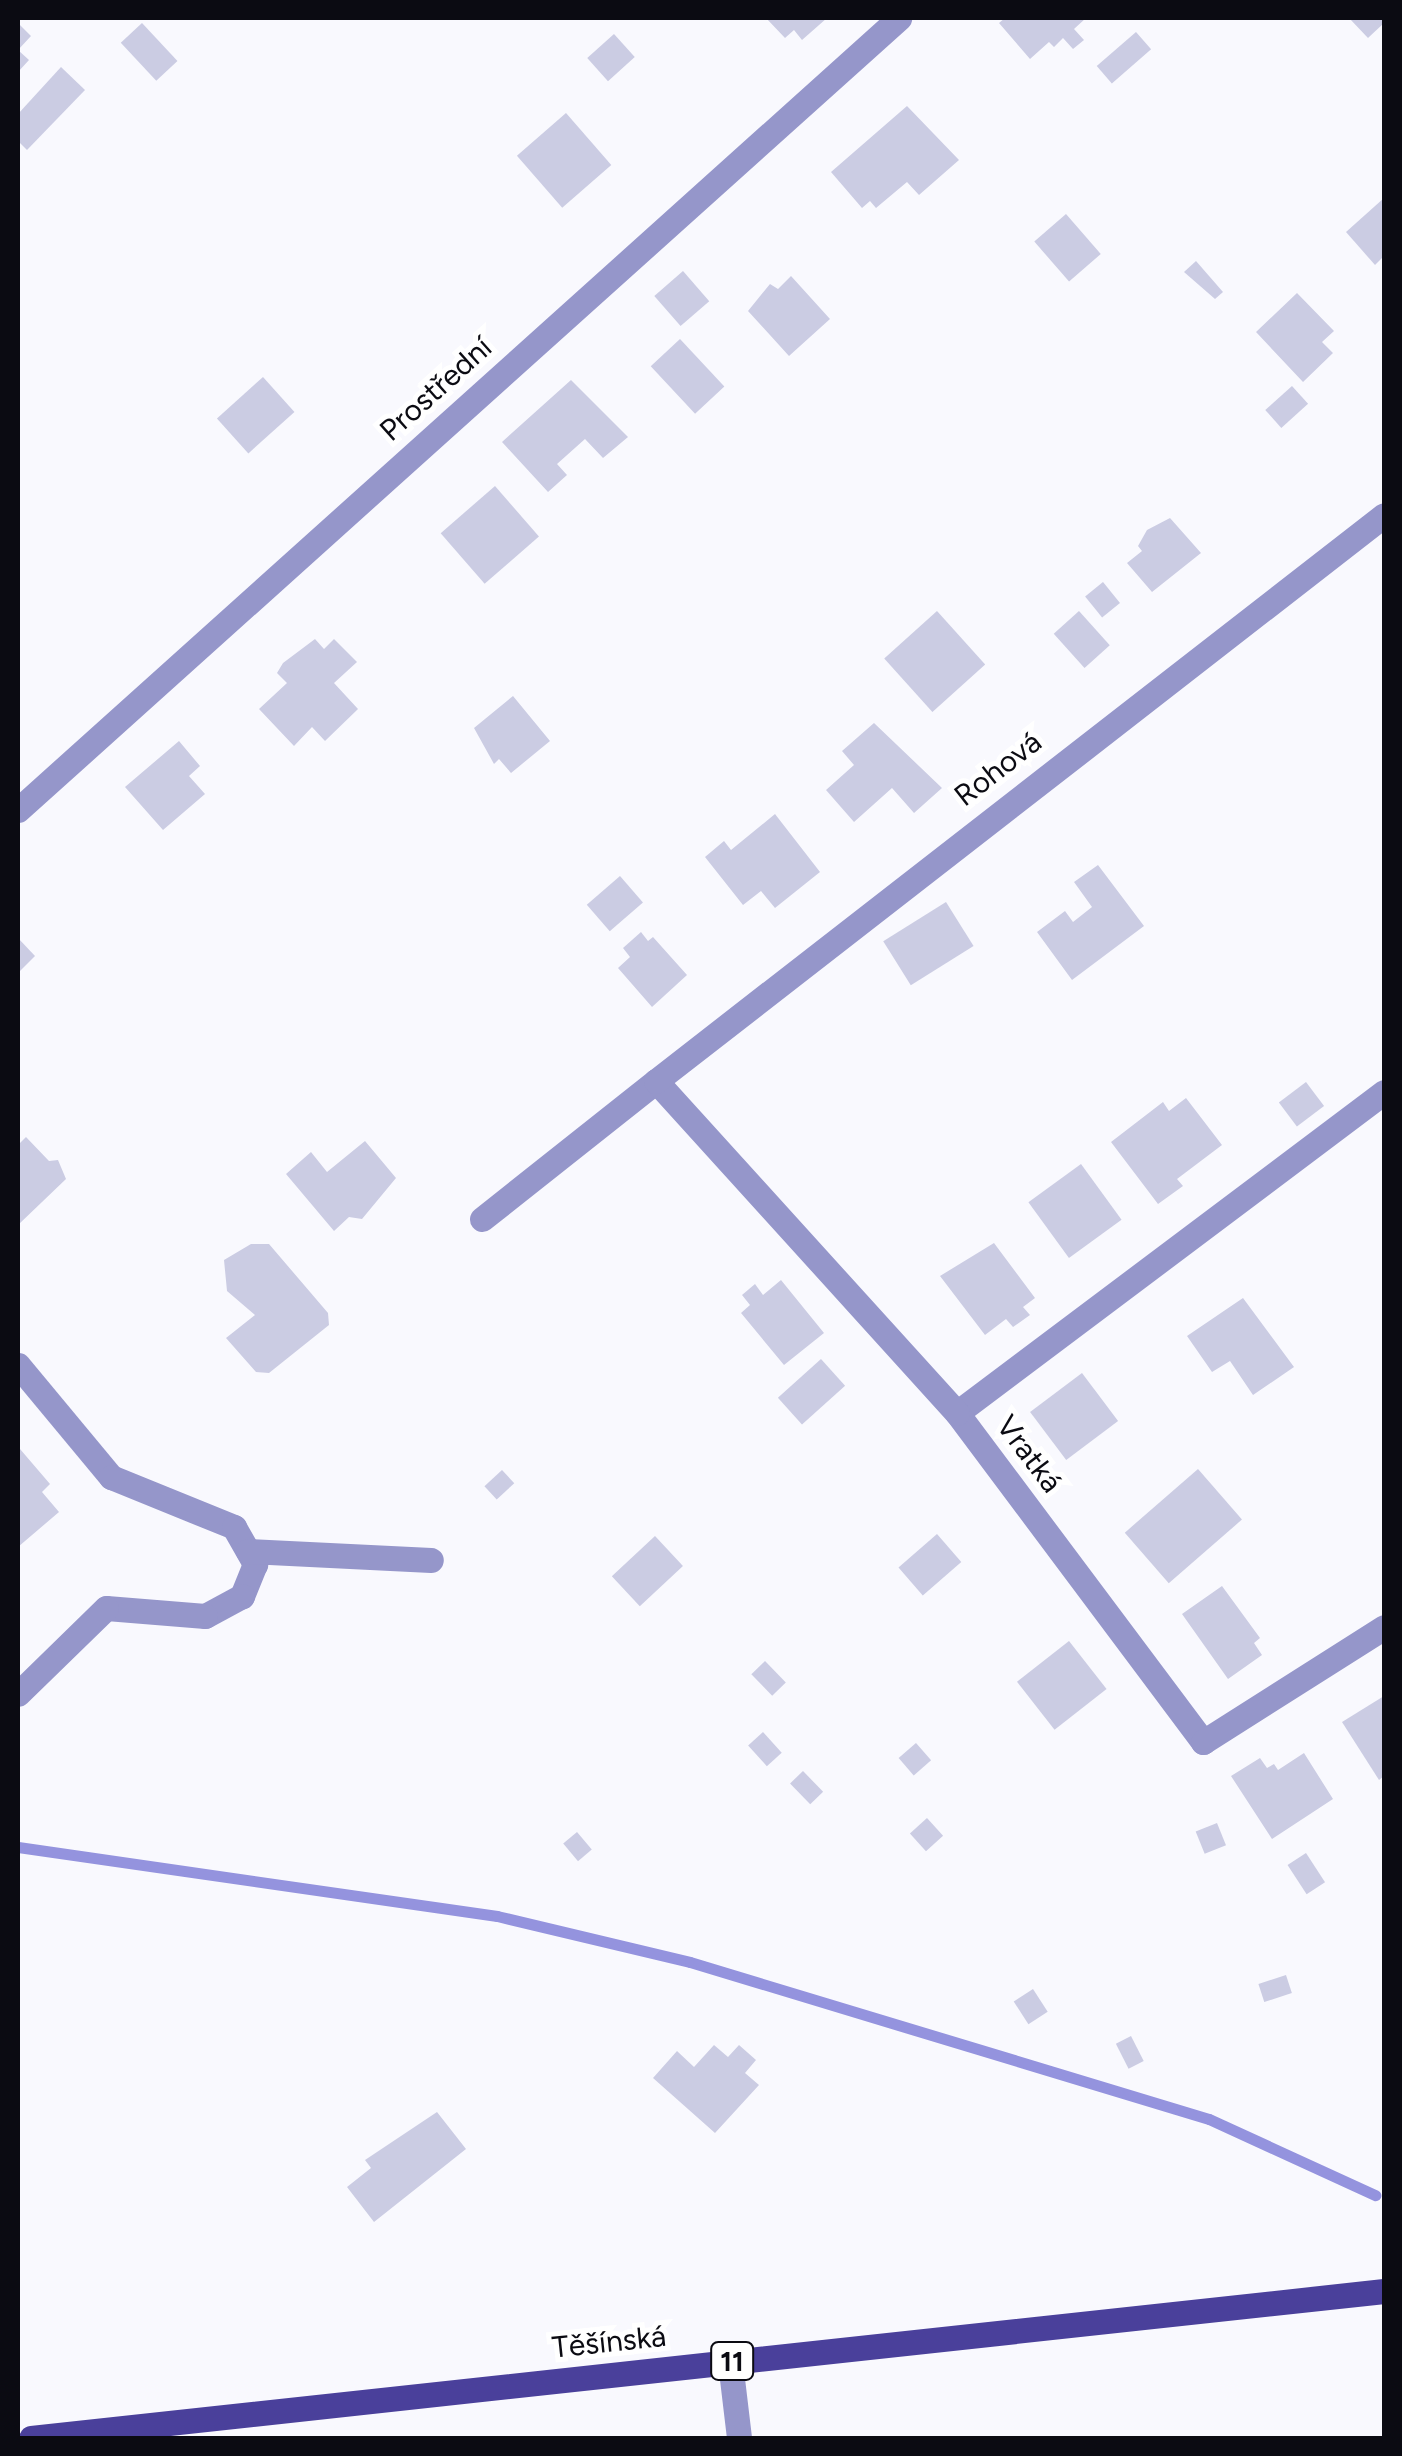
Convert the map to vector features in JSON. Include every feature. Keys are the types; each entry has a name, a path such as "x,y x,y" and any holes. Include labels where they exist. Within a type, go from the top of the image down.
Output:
{"main road":[{"name":"Těšínská","path":"30,2438 1384,2291"}],"street":[{"name":"Prostřední","path":"18,810 899,18"},
{"name":"Rohová","path":"482,1219 1384,515"},
{"path":"656,1080 957,1413"},
{"name":"Vratká","path":"1384,1092 957,1413 1203,1742 1384,1627"},
{"path":"18,1365 112,1478 234,1527 256,1564 242,1596 205,1616 106,1608 18,1694"},
{"path":"248,1552 431,1560"},
{"path":"730,2362 739,2438"}],"building":[{"path":"766,18 827,18 802,40 794,30 785,38"},
{"path":"1005,18 1086,18 1074,29 1084,40 1073,49 1063,38 1054,47 1049,42 1030,59 999,23"},
{"path":"1349,18 1384,18 1384,23 1368,38"},
{"path":"18,23 31,36 18,50"},
{"path":"142,23 177,61 156,81 121,43"},
{"path":"1136,32 1151,49 1112,83 1097,66"},
{"path":"614,34 635,57 608,81 587,58"},
{"path":"18,50 29,60 18,72"},
{"path":"61,67 85,90 27,150 18,141 18,114"},
{"path":"907,106 959,160 919,195 907,182 876,208 870,201 862,208 831,172"},
{"path":"566,113 611,165 562,208 517,156"},
{"path":"1384,198 1384,256 1375,265 1346,232"},
{"path":"1066,214 1101,254 1069,282 1034,242"},
{"path":"1196,261 1223,292 1215,299 1184,272"},
{"path":"683,271 709,301 681,326 654,296"},
{"path":"791,276 830,319 789,356 748,311 770,284 778,289"},
{"path":"1297,293 1334,331 1322,342 1333,353 1303,382 1256,332"},
{"path":"680,339 724,387 695,414 651,366"},
{"path":"263,377 294,412 248,453 217,418"},
{"path":"571,380 628,437 603,458 585,439 557,464 567,475 548,492 502,442"},
{"path":"1292,386 1308,404 1281,428 1265,410"},
{"path":"495,486 539,537 485,584 441,533"},
{"path":"1170,518 1201,553 1152,592 1127,563 1142,551 1138,546 1147,530"},
{"path":"1103,582 1120,603 1102,617 1085,596"},
{"path":"937,611 985,665 932,712 884,659"},
{"path":"1079,611 1110,645 1085,668 1054,634"},
{"path":"315,639 324,649 334,639 357,662 334,683 358,709 325,741 312,727 294,746 259,709 287,683 277,673 283,663"},
{"path":"513,696 550,741 511,773 499,759 494,764 474,728"},
{"path":"874,723 942,788 914,813 892,788 854,822 826,790 854,765 842,751"},
{"path":"179,741 200,766 189,776 205,794 163,830 125,787"},
{"path":"775,814 820,872 775,908 761,891 743,905 705,857 724,841 731,850"},
{"path":"1098,865 1144,926 1072,980 1037,932 1065,911 1073,922 1092,907 1074,882"},
{"path":"620,876 643,902 610,931 587,905"},
{"path":"946,902 974,946 911,985 883,941"},
{"path":"641,932 648,941 653,937 687,975 652,1007 618,968 630,957 623,948"},
{"path":"18,938 35,956 18,973"},
{"path":"1306,1082 1324,1106 1297,1126 1279,1102"},
{"path":"1186,1098 1222,1145 1177,1179 1183,1186 1158,1204 1111,1142 1163,1102 1169,1111"},
{"path":"26,1137 49,1161 58,1160 66,1179 18,1225 18,1145"},
{"path":"365,1141 396,1178 362,1219 349,1217 334,1231 286,1174 311,1152 327,1172"},
{"path":"1081,1164 1122,1220 1069,1258 1028,1202"},
{"path":"994,1243 1035,1298 1023,1307 1030,1315 1013,1327 1006,1319 985,1335 940,1276"},
{"path":"251,1244 269,1244 328,1313 329,1325 269,1373 256,1372 226,1338 255,1315 227,1291 224,1260"},
{"path":"781,1280 824,1333 784,1365 741,1313 750,1305 742,1295 755,1284 763,1295"},
{"path":"1243,1298 1294,1367 1253,1395 1230,1361 1212,1372 1187,1336"},
{"path":"821,1359 845,1386 802,1425 778,1398"},
{"path":"1082,1373 1118,1421 1066,1460 1030,1412"},
{"path":"20,1449 50,1484 42,1492 59,1512 18,1547"},
{"path":"1198,1469 1242,1520 1169,1583 1125,1533"},
{"path":"502,1470 514,1483 497,1500 484,1486"},
{"path":"937,1534 961,1562 923,1595 899,1567"},
{"path":"655,1536 683,1566 640,1606 612,1576"},
{"path":"1222,1586 1260,1638 1254,1643 1262,1655 1228,1679 1182,1614"},
{"path":"1069,1641 1107,1689 1055,1730 1017,1682"},
{"path":"765,1661 786,1683 772,1696 751,1674"},
{"path":"1384,1696 1384,1776 1379,1780 1342,1722"},
{"path":"763,1732 782,1753 767,1766 748,1745"},
{"path":"916,1743 931,1760 914,1775 899,1758"},
{"path":"1304,1753 1333,1799 1272,1839 1231,1776 1260,1758 1267,1768 1274,1764 1278,1770"},
{"path":"803,1771 823,1792 810,1804 790,1784"},
{"path":"927,1818 943,1836 926,1851 910,1833"},
{"path":"1217,1823 1226,1845 1205,1854 1196,1832"},
{"path":"577,1832 592,1850 578,1861 563,1844"},
{"path":"1306,1853 1325,1882 1307,1894 1288,1865"},
{"path":"1286,1975 1292,1993 1264,2002 1258,1984"},
{"path":"1033,1989 1048,2012 1028,2024 1014,2002"},
{"path":"1131,2036 1144,2061 1129,2069 1116,2044"},
{"path":"714,2045 728,2057 739,2045 756,2060 745,2073 759,2085 715,2133 653,2078 677,2051 694,2067"},
{"path":"437,2112 466,2149 374,2222 347,2187 371,2168 365,2160"}],"waterway":[{"path":"18,1847 497,1916 690,1962 1209,2119 1375,2195"}]}
